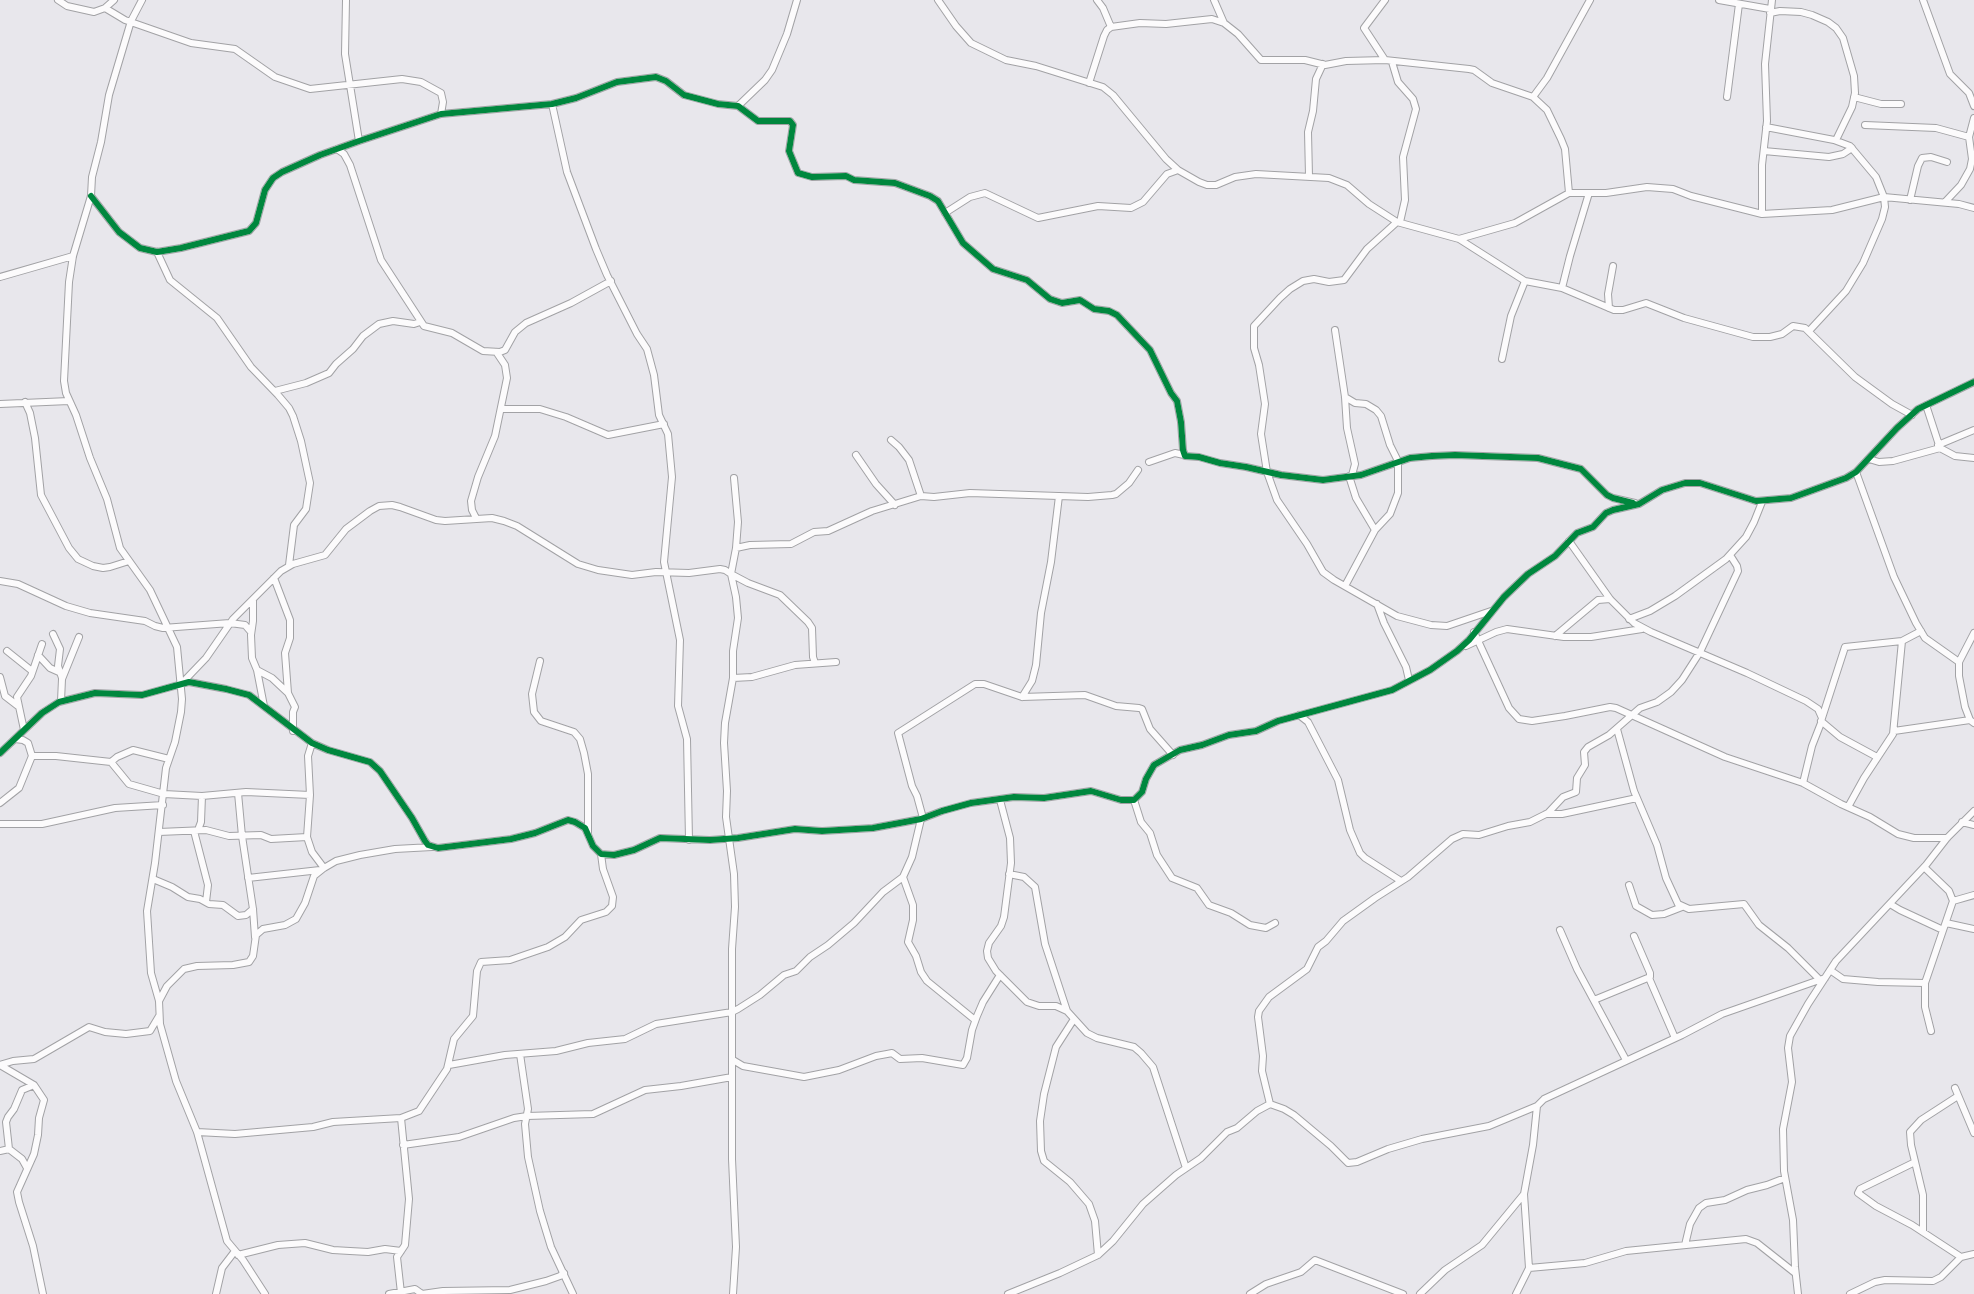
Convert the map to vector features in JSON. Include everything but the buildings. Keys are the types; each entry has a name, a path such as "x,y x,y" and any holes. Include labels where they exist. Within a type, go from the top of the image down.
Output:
{"street":[{"path":"58,0 67,6 94,12 105,8 114,0"},
{"path":"142,0 131,21 109,95 92,177 91,196 73,256 63,369 66,393 104,490 120,548 150,590 177,647 182,683 181,712 175,742 166,768 163,805 147,911 151,973 159,1001 159,1016 176,1081 197,1132 226,1240 265,1294"},
{"path":"346,0 345,54 359,141"},
{"path":"738,106 761,85 772,70 788,34 797,0"},
{"path":"938,0 971,43 1006,60 1098,84 1113,95 1166,159 1178,170 1207,185 1246,174 1329,178 1347,185 1369,204 1399,222 1459,239 1525,281 1562,288 1609,308 1623,310 1646,303 1684,318 1753,337 1776,335 1793,326 1805,328 1855,377 1883,398 1912,415"},
{"path":"1097,0 1111,27"},
{"path":"1214,0 1224,23"},
{"path":"1385,0 1364,28 1385,60"},
{"path":"1533,97 1547,78 1590,0"},
{"path":"1719,0 1770,11 1801,12 1828,22 1836,28 1843,38 1854,76 1852,107 1836,140"},
{"path":"1762,214 1766,127 1765,71 1772,0"},
{"path":"1923,0 1950,74 1969,93 1974,106"},
{"path":"1727,97 1739,4"},
{"path":"105,8 120,18 191,43 235,49 275,77 310,89 402,79 421,82 441,93 443,102 441,114"},
{"path":"1089,82 1104,36 1111,27 1212,19 1224,23 1238,34 1262,60 1305,60 1323,64 1385,60 1469,69 1498,86 1533,97 1547,110 1565,149 1569,193"},
{"path":"1392,62 1398,82 1413,99 1416,109 1403,157 1403,184 1406,200 1399,222 1367,249 1344,280 1303,281 1280,298 1254,326 1254,348 1265,404 1261,434 1267,472 1277,500 1323,572 1334,580 1404,618 1439,626 1447,626 1492,611"},
{"path":"1309,176 1309,128 1316,79 1323,64"},
{"path":"91,196 113,226 140,248 157,252 213,241 249,231 256,223 265,189 273,178 287,169 337,149 441,114 552,104 576,98 617,82 656,76 684,95 718,104 738,106 758,121 790,122 793,125 789,151 798,173 812,177 846,176 854,180 895,183 930,196 938,201 963,243 993,269 1027,280 1050,299 1062,303 1080,300 1090,307 1108,311 1120,318 1150,350 1177,401 1185,456"},
{"path":"1854,97 1881,104 1901,104"},
{"path":"552,104 567,172 610,281 647,349 654,375 658,412 668,434 672,474 664,562 680,631 678,706 687,739 688,840"},
{"path":"1945,202 1961,185 1970,169 1972,159 1970,137 1974,118"},
{"path":"1865,124 1936,128 1970,137"},
{"path":"1766,127 1836,140 1852,148 1876,177 1884,197 1885,207 1882,219 1863,262 1846,291 1809,331"},
{"path":"1764,151 1829,157 1852,148"},
{"path":"337,149 344,154 350,165 381,260 420,322 428,328 452,333 483,351 497,353 505,350 515,332 526,323 571,303 610,281"},
{"path":"1910,200 1922,158 1932,157 1947,162"},
{"path":"945,213 970,196 985,193 1038,218 1098,206 1131,208 1143,202 1167,174 1178,170"},
{"path":"1459,239 1515,223 1569,193 1622,191 1647,187 1664,188 1762,214 1832,210 1884,197 1945,202 1974,208"},
{"path":"1562,288 1589,193"},
{"path":"157,252 171,280 217,318 251,367 275,391 293,416 310,479 308,504 294,525 289,565"},
{"path":"0,277 73,256"},
{"path":"1609,308 1608,294 1613,266"},
{"path":"1502,359 1511,316 1525,281"},
{"path":"275,391 306,383 331,371 363,336 379,324 393,321 414,324 420,322"},
{"path":"1335,330 1347,428 1355,464 1350,475 1358,504 1375,530"},
{"path":"476,518 472,510 472,497 495,436 507,372 504,362 497,353"},
{"path":"1457,651 1527,574 1555,556 1577,533 1593,527 1606,513 1639,504 1662,490 1685,483 1700,483 1762,502 1791,498 1846,478 1856,472 1912,415 1926,405 1974,382"},
{"path":"1345,397 1376,410 1398,461 1396,499 1390,514 1375,530 1345,586"},
{"path":"0,404 69,401"},
{"path":"25,402 35,438 41,495 69,548 78,559 93,566 110,567 129,561"},
{"path":"1926,405 1939,447 1955,456 1974,458"},
{"path":"501,409 540,409 566,417 608,435 664,424"},
{"path":"1869,459 1879,462 1893,461 1939,447 1974,430"},
{"path":"891,440 909,459 921,496"},
{"path":"1149,462 1175,453 1267,472 1323,480 1364,474 1410,458 1455,454 1538,458 1581,469 1607,495 1639,504"},
{"path":"856,455 876,484 895,505"},
{"path":"736,548 750,544 791,544 814,532 826,531 872,511 921,496 970,493 1088,497 1116,494 1134,479 1138,470"},
{"path":"1856,472 1894,578 1921,631 1925,638 1959,662"},
{"path":"733,1294 736,1247 732,1159 732,937 735,907 726,817 724,743 738,618 731,574 738,522 734,478"},
{"path":"1022,697 1032,681 1036,665 1041,614 1051,562 1059,496"},
{"path":"1629,619 1675,596 1726,559 1746,537 1762,502"},
{"path":"182,683 206,658 230,623 289,565 325,555 346,529 369,511 379,506 392,505 445,521 492,518 517,526 586,567 622,574 720,569 727,571 748,583 780,595 808,622 812,628 815,663"},
{"path":"1569,541 1610,599 1629,619 1644,629 1806,701 1818,709 1822,720 1833,733 1877,757"},
{"path":"1270,1104 1262,1071 1263,1056 1258,1017 1261,1008 1270,996 1307,969 1317,948 1343,921 1414,873 1452,839 1463,834 1479,835 1530,822 1545,814 1563,797 1576,792 1577,778 1585,765 1584,752 1588,747 1617,729 1640,708 1657,702 1682,680 1700,652 1738,571 1730,555"},
{"path":"274,578 290,620 290,638 285,653 288,693"},
{"path":"0,581 18,584 66,606 90,613 145,621 155,626 168,628 230,623 245,625 251,632"},
{"path":"1555,636 1598,600 1610,599"},
{"path":"253,601 252,658 257,670 264,707"},
{"path":"1377,604 1406,667 1409,680"},
{"path":"601,854 614,855 628,852 660,838 688,840 729,838 795,829 822,831 873,828 922,818 971,803 1014,797 1044,798 1085,791 1121,800 1134,800 1142,792 1154,765 1180,750 1228,735 1256,731 1278,721 1392,690 1430,670 1457,651 1501,630 1591,637 1644,629"},
{"path":"1803,783 1812,746 1845,647 1902,641 1921,631"},
{"path":"1474,632 1509,708 1519,719 1532,721 1565,717 1610,707 1725,757 1803,783 1898,834 1914,838 1947,838"},
{"path":"1894,731 1972,721 1960,689 1959,662 1974,633"},
{"path":"53,634 60,649 58,658 61,675 61,701"},
{"path":"61,675 79,637"},
{"path":"1848,807 1894,731 1902,641"},
{"path":"24,730 17,694 28,680 42,644"},
{"path":"7,651 32,671"},
{"path":"38,655 50,668 61,675"},
{"path":"197,1132 247,1133 313,1127 342,1121 401,1118 419,1111 449,1065 454,1039 473,1016 477,972 481,962 510,960 548,947 565,937 581,920 606,912 612,906 613,897 603,869 601,854 593,846 588,832 588,774 580,739 574,732 541,721 534,712 532,694 540,661"},
{"path":"733,678 752,677 782,668 836,662"},
{"path":"257,670 272,678 288,693 295,706 293,730"},
{"path":"0,678 5,696 18,706"},
{"path":"0,753 42,712 61,701 95,693 142,695 182,683 244,693 312,743 335,753 368,761 376,767 412,818 424,841 433,847"},
{"path":"449,1065 625,1039 656,1023 732,1012 749,1003 784,975 796,971 810,957 854,923 882,892 903,877 912,857 922,818 898,733 975,684 984,684 1022,697 1085,695 1116,706 1142,709 1150,729 1173,755"},
{"path":"1298,715 1308,722 1338,780 1350,830 1360,853 1401,881"},
{"path":"1617,729 1637,798 1657,846 1666,878 1674,897 1682,907"},
{"path":"0,803 17,791 32,756 31,746 28,743 15,739"},
{"path":"312,743 308,756 310,795 307,837 312,852 322,869"},
{"path":"111,762 133,750 169,759"},
{"path":"32,756 56,756 111,762 129,784 164,794 310,795"},
{"path":"238,793 255,940"},
{"path":"202,796 201,822 196,831 208,885 206,902"},
{"path":"1545,814 1562,814 1637,798"},
{"path":"1000,800 1010,838 1010,874 1004,920 987,948 990,962 1027,1002 1039,1006 1056,1006 1067,1011"},
{"path":"1134,800 1141,822 1150,833 1159,859 1172,878 1197,888 1209,905 1231,913 1250,925 1266,928 1275,923"},
{"path":"0,824 42,824 115,808 163,805"},
{"path":"1798,1294 1793,1220 1785,1178 1783,1129 1792,1082 1788,1048 1790,1036 1822,978 1974,811"},
{"path":"159,1001 162,993 184,969 197,966 238,965 249,962 253,956 256,935 261,931 285,925 296,919 305,903 314,876 336,861 395,849 445,847 511,839 535,833 567,820 581,825 588,832"},
{"path":"1962,822 1974,825"},
{"path":"159,832 211,831 229,836 261,835 271,839 307,837"},
{"path":"1924,867 1949,891 1953,901 1925,983 1925,1007 1931,1031"},
{"path":"248,878 322,869"},
{"path":"1010,874 1024,877 1035,887 1045,944 1067,1011 1092,1036 1134,1047 1148,1060 1158,1080 1186,1168"},
{"path":"903,877 913,905 914,920 908,942 921,972 927,981 975,1020"},
{"path":"153,879 172,886 188,897 222,905 238,916 246,915 253,909"},
{"path":"1629,885 1636,906 1652,915 1664,914 1682,907 1712,908 1744,904 1759,926 1822,978"},
{"path":"1953,901 1974,895"},
{"path":"1890,904 1906,913 1944,926 1974,929"},
{"path":"1560,930 1577,969 1626,1060"},
{"path":"1634,936 1675,1038"},
{"path":"1830,970 1843,979 1925,983"},
{"path":"733,1060 743,1066 804,1077 833,1072 876,1056 892,1053 900,1059 922,1058 952,1062 960,1066 966,1062 975,1020 1000,975"},
{"path":"1594,1000 1649,978"},
{"path":"1008,1294 1098,1255 1113,1241 1143,1204 1201,1158 1227,1132 1237,1128 1257,1111 1270,1104 1294,1115 1350,1164 1422,1139 1489,1126 1538,1106 1544,1099 1722,1014 1822,978"},
{"path":"0,1065 34,1059 88,1028 126,1034 150,1030 159,1016"},
{"path":"1074,1019 1056,1047 1044,1094 1040,1121 1041,1151 1044,1161 1070,1182 1089,1204 1095,1221 1098,1255"},
{"path":"520,1054 527,1102 525,1124 528,1157 539,1207 552,1247 573,1294"},
{"path":"0,1065 34,1084 42,1096 44,1105 39,1118 34,1154 18,1187 18,1197 33,1246 43,1294"},
{"path":"403,1145 459,1137 514,1118 593,1114 645,1090 732,1077"},
{"path":"27,1167 22,1159 9,1149 6,1122 22,1090 34,1084"},
{"path":"1955,1088 1974,1133"},
{"path":"1923,1232 1923,1195 1910,1138 1911,1129 1958,1096"},
{"path":"1516,1294 1529,1268 1524,1194 1538,1106"},
{"path":"401,1118 409,1199 405,1245 397,1257 401,1293"},
{"path":"0,1151 9,1149"},
{"path":"1915,1162 1860,1189 1858,1193 1961,1257"},
{"path":"1684,1245 1695,1215 1706,1203 1725,1200 1747,1190 1785,1178"},
{"path":"1420,1294 1445,1270 1482,1245 1524,1194"},
{"path":"1529,1268 1585,1263 1626,1251 1746,1239 1757,1243 1796,1274"},
{"path":"216,1294 222,1268 236,1253 278,1245 305,1243 333,1250 401,1251"},
{"path":"1850,1294 1875,1282 1885,1280 1933,1281 1941,1277 1961,1257 1974,1254"},
{"path":"1251,1294 1266,1284 1301,1272 1315,1260 1403,1294"},
{"path":"389,1294 416,1290 420,1294 444,1290 510,1290 540,1283 564,1273"}],"cycle path":[{"path":"91,196 119,232 140,248 157,252 181,248 249,231 256,223 265,190 273,178 320,155 441,114 552,104 576,98 617,82 656,77 666,81 684,95 718,104 738,106 758,121 790,121 793,125 789,151 798,173 812,177 846,176 854,180 895,183 930,196 938,201 963,243 993,269 1027,280 1050,299 1062,303 1080,300 1094,309 1109,311 1117,315 1150,350 1177,401 1185,456 1281,475 1323,480 1361,475 1410,458 1455,455 1538,458 1581,469 1607,495 1633,503"},
{"path":"0,753 42,713 59,702 95,693 142,695 189,682 249,695 312,743 370,762 380,771 428,845 438,848 511,839 535,833 568,820 585,828 593,846 601,854 614,855 634,850 660,838 710,840 795,829 822,831 873,828 921,819 971,803 1014,797 1044,798 1091,791 1121,800 1134,800 1142,792 1154,765 1180,750 1229,735 1256,731 1278,721 1392,690 1430,670 1469,640 1504,597 1528,574 1555,556 1577,533 1593,527 1606,513 1639,504 1662,490 1685,483 1700,483 1756,501 1791,498 1846,478 1856,472 1918,409 1974,382"}]}
